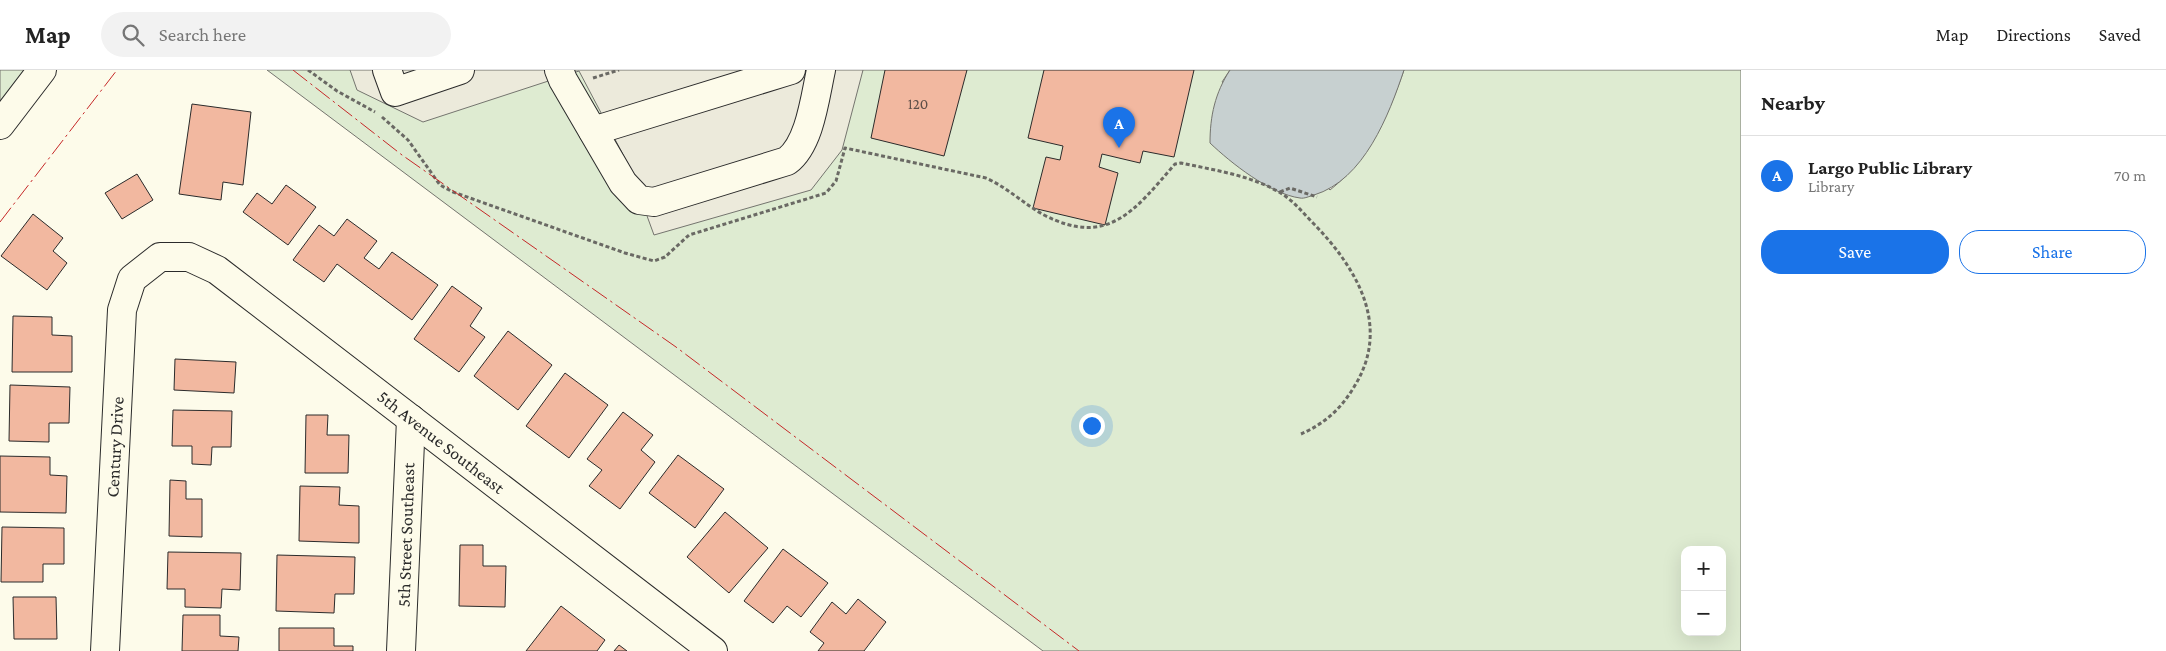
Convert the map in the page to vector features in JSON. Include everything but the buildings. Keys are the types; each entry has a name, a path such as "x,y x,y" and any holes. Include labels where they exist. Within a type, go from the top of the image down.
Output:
{"street":[{"path":"0,124 42,70"},
{"path":"387,70 395,92 460,70"},
{"path":"559,70 592,131 630,194 639,200 654,202 787,161 794,156 804,139 822,70"},
{"path":"592,131 791,70"},
{"name":"5th Avenue Southeast","path":"160,258 189,258 217,270 713,651"},
{"name":"Century Drive","path":"105,651 122,310 132,279 160,258"},
{"name":"5th Street Southeast","path":"401,651 410,419"}],"path":[{"path":"1301,434 1322,424 1342,405 1365,368 1371,342 1365,304 1358,284 1324,236 1294,202 1279,192 1290,188 1318,197"}],"green space":[{"path":"0,70 25,70 0,103"},
{"path":"267,70 1230,70 1222,82 1330,190 1356,165 1376,136 1404,70 1741,70 1741,651 1043,651"}],"shaded area":[{"path":"350,70 863,70 842,150 811,190 654,235 628,164 579,71 423,122 357,90"},
{"path":"1230,70 1404,70 1382,125 1360,161 1332,187 1302,198 1276,191 1264,184 1240,168 1210,143 1214,105"}],"power":[{"path":"0,222 117,70"},
{"path":"293,70 402,155 676,347 1079,651"}],"place":[{"name":"Largo Public Library","path":"1119,148"}]}
